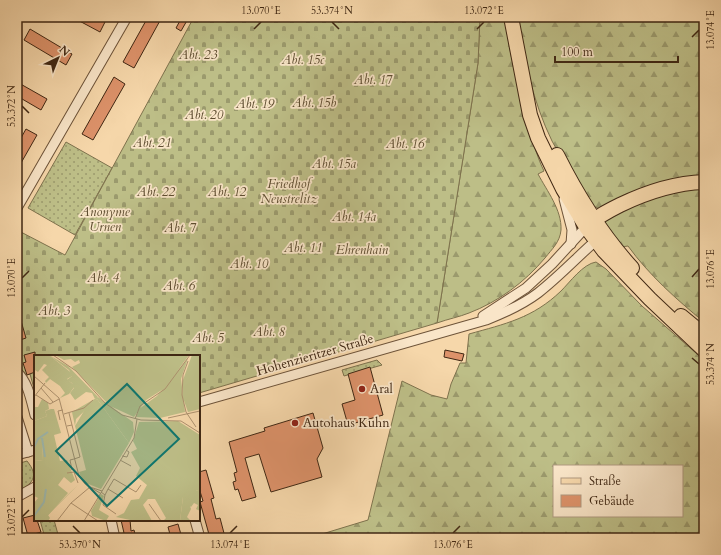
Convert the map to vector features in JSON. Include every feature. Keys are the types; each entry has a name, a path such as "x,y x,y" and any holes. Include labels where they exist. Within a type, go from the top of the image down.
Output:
{"main road":[{"path":"512,17 530,115 538,138 563,189 591,223"},
{"path":"524,82 542,126 611,259 704,350"},
{"path":"591,223 603,213 644,194 682,184 704,182"},
{"path":"600,237 622,256 638,274 684,319 704,335"},
{"path":"671,318 704,341"}],"street":[{"path":"17,208 127,17"},
{"path":"563,189 564,202 569,215 572,230 571,244"},
{"name":"Hohenzieritzer Straße","path":"439,332 480,318 526,288 552,264 591,223"},
{"name":"Hohenzieritzer Straße","path":"200,402 439,332 486,320 516,306 537,293 553,281 600,237"},
{"path":"17,372 25,383 34,411"},
{"path":"17,417 33,450 17,455"},
{"path":"17,497 34,488"},
{"path":"111,521 115,538"},
{"path":"195,521 200,538"}],"green space":[{"name":"Friedhof Neustrelitz","path":"194,17 480,17 478,63 437,323 200,393 200,355 34,355 34,388 30,374 26,375 17,365 17,230 65,255"},
{"path":"480,17 505,17 511,57 517,83 534,146 544,171 538,174 557,208 561,223 561,230 557,242 553,248 537,267 520,283 501,297 480,308 437,323 478,63"},
{"path":"516,17 704,17 704,177 604,208 593,206 561,158 545,126 534,96 522,49"},
{"path":"66,142 112,168 75,235 28,208"},
{"path":"704,186 704,322 663,286 636,257 628,246 621,247 603,222 604,219 661,192"},
{"path":"596,262 606,269 642,306 704,360 704,538 309,538 368,520 402,381 431,395 447,399 451,384 460,363 466,363 469,334 518,319 540,308 561,291 586,266"},
{"path":"377,360 382,365 344,376 342,370"},
{"path":"27,461 33,471 34,476 27,486 17,492 17,464"},
{"path":"40,521 54,521 59,538 45,538"}],"building":[{"path":"72,17 100,17 106,20 100,32"},
{"path":"148,17 162,17 134,68 123,62"},
{"path":"182,17 189,17 181,31 176,28"},
{"path":"30,29 72,54 66,65 24,40"},
{"path":"114,77 125,84 93,140 82,134"},
{"path":"17,82 47,99 41,110 17,96"},
{"path":"26,129 37,135 17,170 17,145"},
{"path":"17,314 19,314 26,338 17,341"},
{"path":"445,350 464,354 462,361 444,357"},
{"path":"35,352 34,372 27,375 23,363 26,362 24,355"},
{"path":"370,367 383,415 348,425 342,404 355,400 348,374"},
{"path":"313,413 323,448 317,459 322,477 271,492 259,454 245,458 256,497 242,501 238,489 235,490 233,482 236,481 234,473 237,472 229,442 265,431 264,428"},
{"path":"206,470 214,498 211,499 216,519 220,518 225,537 210,538 200,502 203,501 200,491 200,472"},
{"path":"34,515 34,521 37,521 41,532 28,536 23,518"},
{"path":"121,521 130,521 131,531 134,530 136,538 121,538 120,534 124,533"},
{"path":"178,524 182,538 171,538 168,527"}],"place":[{"name":"Aral","path":"362,389"},
{"name":"Autohaus Kuhn","path":"295,423"}],"park label":[{"name":"Abt. 23","path":"198,55"},
{"name":"Abt. 15c","path":"303,60"},
{"name":"Abt. 17","path":"373,80"},
{"name":"Abt. 15b","path":"314,103"},
{"name":"Abt. 19","path":"255,104"},
{"name":"Abt. 20","path":"204,115"},
{"name":"Abt. 21","path":"152,143"},
{"name":"Abt. 16","path":"405,144"},
{"name":"Abt. 15a","path":"334,164"},
{"name":"Abt. 22","path":"156,192"},
{"name":"Abt. 12","path":"227,192"},
{"name":"Abt. 14a","path":"354,217"},
{"name":"Anonyme Urnen","path":"105,220"},
{"name":"Abt. 7","path":"180,228"},
{"name":"Abt. 11","path":"303,248"},
{"name":"Ehrenhain","path":"362,250"},
{"name":"Abt. 10","path":"249,264"},
{"name":"Abt. 4","path":"103,278"},
{"name":"Abt. 6","path":"179,286"},
{"name":"Abt. 3","path":"54,311"},
{"name":"Abt. 8","path":"269,332"},
{"name":"Abt. 5","path":"208,338"}]}
